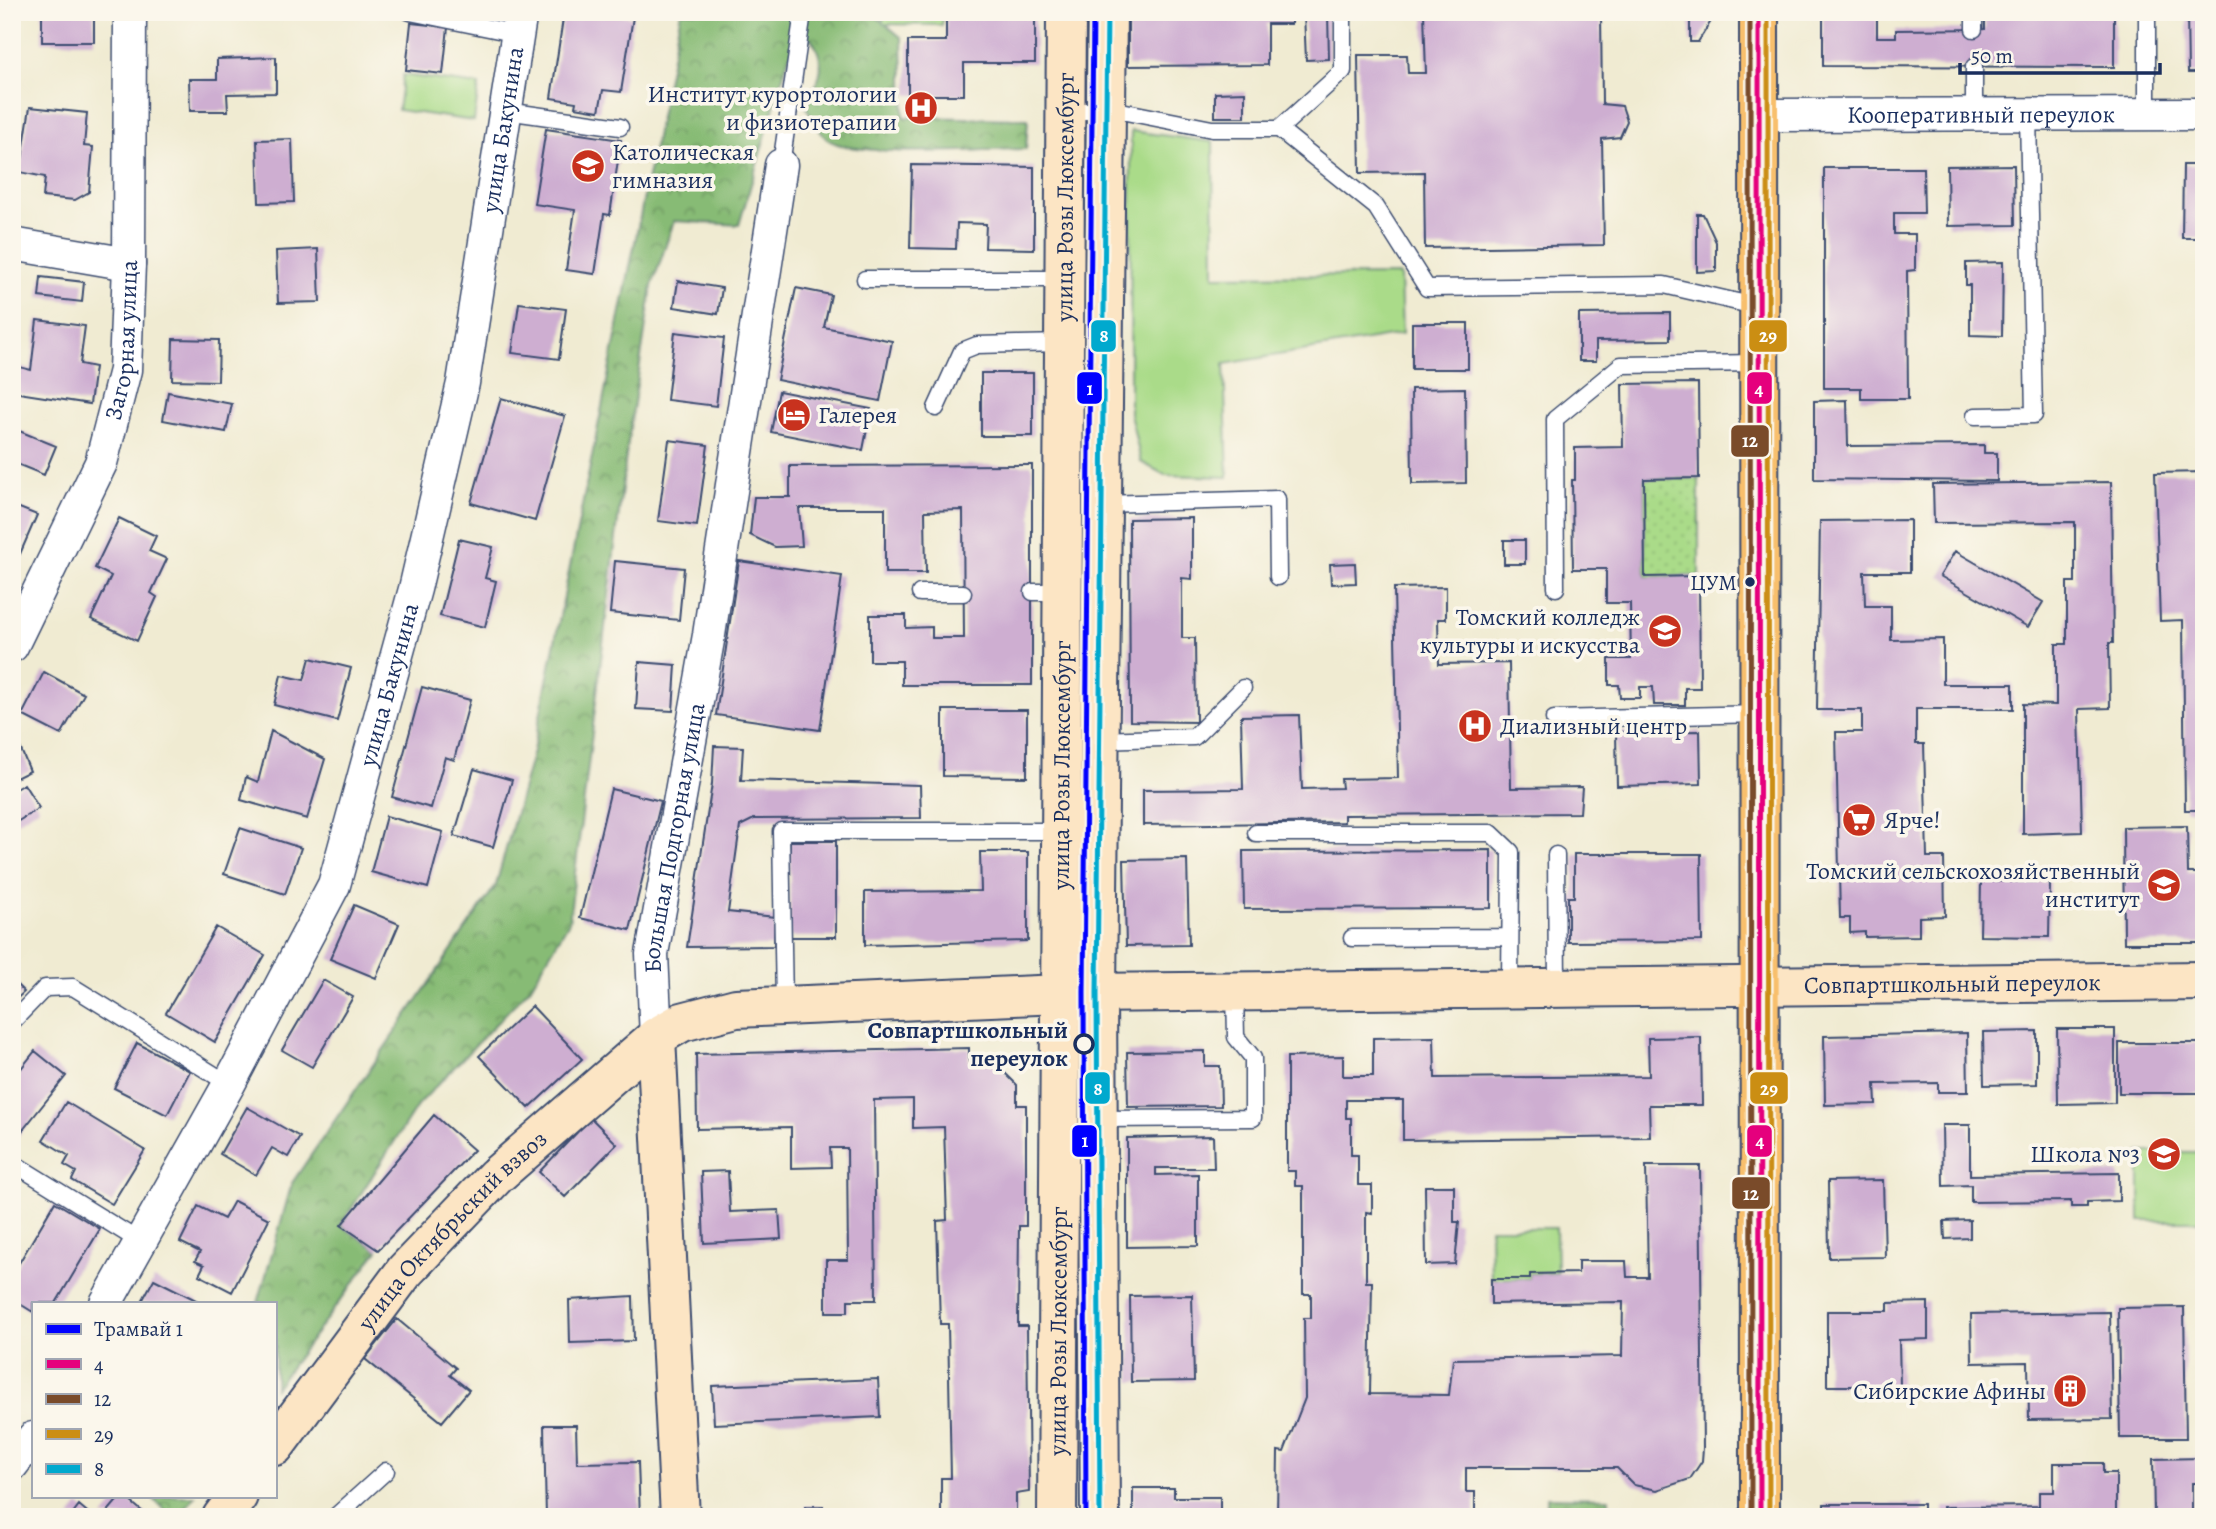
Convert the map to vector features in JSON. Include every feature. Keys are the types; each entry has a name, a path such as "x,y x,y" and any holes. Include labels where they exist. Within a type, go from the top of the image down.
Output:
{"main road":[{"name":"улица Розы Люксембург","path":"1057,1517 1059,831 1071,592 1063,343 1066,12"},
{"name":"улица Розы Люксембург","path":"1100,1517 1097,993 1099,740 1071,592 1102,503 1107,12"},
{"path":"1759,12 1760,1517"},
{"name":"Совпартшкольный переулок","path":"656,1037 703,1015 736,1008 1058,994 1510,986 2204,981"},
{"name":"улица Октябрьский взвоз","path":"276,1445 405,1271 496,1176 656,1037"},
{"name":"Большая Подгорная улица","path":"656,1037 680,1517"},
{"path":"222,1517 236,1498"}],"street":[{"name":"Загорная улица","path":"12,646 101,463 125,370 129,264 130,12"},
{"name":"улица Бакунина","path":"107,1302 229,1084 334,885 415,589 460,396 520,23"},
{"name":"Кооперативный переулок","path":"1759,115 2204,114"},
{"name":"Большая Подгорная улица","path":"656,1037 652,954 709,635 781,166"},
{"path":"12,244 129,264"},
{"path":"12,1465 32,1439"}],"lane":[{"path":"410,12 520,23"},
{"path":"781,166 803,12"},
{"path":"1279,129 1343,71 1343,12"},
{"path":"1974,12 1974,29"},
{"path":"2147,12 2147,114"},
{"path":"1974,67 1974,115"},
{"path":"506,111 620,127"},
{"path":"1065,111 1106,111 1212,129 1279,129 1376,208 1427,288 1664,285 1759,307"},
{"path":"1975,416 2034,415 2028,114"},
{"path":"865,279 1064,279"},
{"path":"936,408 962,351 977,345 1063,343"},
{"path":"1556,588 1555,419 1621,365 1759,363"},
{"path":"1102,503 1277,499 1278,577"},
{"path":"920,593 963,593"},
{"path":"1099,740 1194,737 1243,688"},
{"path":"1554,719 1761,714"},
{"path":"783,1005 781,831 1059,831"},
{"path":"1256,833 1490,833 1511,852 1510,986"},
{"path":"1556,855 1557,986"},
{"path":"1352,938 1510,937"},
{"path":"12,1022 46,988 73,987 229,1084"},
{"path":"1098,1119 1253,1118 1253,1058 1236,1037 1235,991"},
{"path":"13,1163 139,1241"},
{"path":"335,1517 386,1471"}],"green space":[{"path":"681,12 871,12 902,38 904,117 1028,119 1026,149 892,151 841,145 827,139 806,107 818,80 821,65 811,38 789,56 739,225 674,221 652,286 626,455 569,922 530,988 417,1106 341,1225 378,1250 276,1387 276,1302 258,1302 292,1183 496,885 533,751"},
{"path":"883,12 942,12 942,25 883,24"},
{"path":"403,75 479,85 474,121 398,110"},
{"path":"1131,131 1213,142 1214,276 1400,275 1402,334 1224,364 1228,477 1165,475 1141,462 1130,413"},
{"path":"1699,478 1699,576 1645,577 1644,479"},
{"path":"2140,1152 2204,1152 2204,1221 2140,1221"},
{"path":"1490,1228 1556,1228 1557,1273 1530,1274 1530,1279 1491,1279"},
{"path":"1547,1497 1609,1498 1609,1511 1547,1511"},
{"path":"152,1498 193,1498 179,1517 172,1517"}],"building":[{"path":"42,12 94,12 94,42 42,42"},
{"path":"564,12 602,12 633,17 621,92 603,90 599,111 575,107 576,102 551,98"},
{"path":"946,12 1035,12 1035,63 964,63 964,95 908,95 908,41 946,41"},
{"path":"1128,12 1291,12 1291,24 1267,24 1267,65 1128,66"},
{"path":"1424,12 1601,12 1602,104 1622,106 1627,121 1620,137 1602,139 1604,245 1425,248 1424,172 1360,173 1358,55 1407,55 1408,73 1426,73"},
{"path":"1690,12 1713,12 1713,18 1698,42 1690,42"},
{"path":"1823,12 1877,12 1877,37 1896,37 1896,30 1985,29 1985,12 2114,12 2114,67 1823,66"},
{"path":"2187,12 2204,12 2204,73 2188,73"},
{"path":"1304,13 1328,13 1329,59 1306,60"},
{"path":"411,23 448,27 443,74 406,70"},
{"path":"276,57 276,93 227,94 228,111 190,111 189,79 217,79 217,59"},
{"path":"1245,92 1245,117 1215,117 1215,93"},
{"path":"30,107 87,113 84,146 93,147 89,192 75,200 43,197 45,177 20,172"},
{"name":"Католическая гимназия","path":"546,129 621,140 610,215 604,214 595,274 566,270 575,210 534,204"},
{"path":"292,139 294,202 259,203 257,140"},
{"path":"912,165 1034,167 1034,249 985,248 986,224 957,223 956,249 910,248"},
{"path":"2014,165 2015,225 1948,226 1947,166"},
{"path":"2183,165 2204,165 2204,238 2182,238"},
{"path":"1824,168 1923,168 1924,213 1894,213 1894,234 1915,234 1915,270 1907,271 1908,399 1861,399 1861,388 1824,388"},
{"path":"1697,214 1703,214 1716,242 1716,271 1697,272"},
{"path":"318,249 320,302 278,303 276,251"},
{"path":"2003,262 2002,336 1970,335 1970,285 1966,285 1966,263"},
{"path":"41,277 84,282 82,302 39,297"},
{"path":"678,281 722,288 718,314 674,307"},
{"path":"796,288 831,295 824,327 892,341 880,401 777,380"},
{"path":"519,303 566,309 559,359 512,353"},
{"path":"1670,313 1670,340 1596,341 1596,361 1579,361 1579,314"},
{"path":"37,320 85,326 80,364 95,367 90,404 12,392 12,365 31,370"},
{"path":"1412,323 1468,323 1468,369 1412,369"},
{"path":"675,332 724,338 716,406 667,400"},
{"path":"173,339 219,340 218,381 172,380"},
{"path":"981,373 1033,373 1033,436 981,436"},
{"path":"1698,383 1699,478 1644,479 1645,577 1699,576 1700,688 1685,688 1685,705 1654,705 1653,687 1640,687 1640,698 1620,698 1619,685 1609,685 1609,659 1631,659 1630,603 1606,603 1606,569 1573,569 1572,480 1575,480 1575,448 1623,447 1622,384"},
{"path":"1465,388 1466,483 1412,484 1411,389"},
{"path":"779,391 871,409 863,450 771,432"},
{"path":"168,392 232,404 226,432 163,420"},
{"path":"501,398 565,416 535,521 471,503"},
{"path":"1847,400 1848,446 1984,445 1984,453 1997,453 1997,481 1814,479 1814,401"},
{"path":"12,428 56,446 44,475 12,462"},
{"path":"669,440 708,445 697,526 658,521"},
{"path":"1032,465 1032,685 902,685 902,661 870,661 870,615 906,615 906,628 932,627 932,638 964,638 963,510 925,511 926,573 885,573 885,508 799,508 802,546 775,547 750,535 754,497 790,497 790,466"},
{"path":"2204,472 2204,810 2185,810 2183,620 2160,621 2155,473"},
{"path":"2111,482 2113,643 2109,643 2110,708 2079,709 2082,832 2023,834 2023,704 2056,705 2056,644 2067,644 2067,582 2075,582 2075,522 1934,523 1933,484"},
{"path":"12,505 37,515 20,554 12,551"},
{"path":"119,518 156,536 149,551 167,559 151,593 157,597 137,641 91,619 111,576 95,568"},
{"path":"1192,518 1192,579 1182,578 1182,638 1195,638 1196,722 1130,721 1129,519"},
{"path":"1910,520 1910,572 1864,572 1865,606 1891,606 1891,640 1943,639 1943,684 2013,684 2013,709 1916,709 1916,744 1924,744 1927,857 1944,857 1945,916 1919,917 1919,936 1865,937 1865,932 1850,933 1850,918 1840,918 1836,732 1862,732 1862,710 1817,710 1820,521"},
{"path":"459,539 493,547 485,578 496,581 485,627 440,616"},
{"path":"1504,540 1525,540 1525,564 1504,564"},
{"path":"1955,551 2043,602 2028,627 1940,576"},
{"path":"615,561 684,568 679,620 610,613"},
{"path":"739,561 842,576 820,730 716,715"},
{"path":"1355,563 1356,583 1331,584 1330,564"},
{"path":"1446,587 1446,619 1438,619 1439,664 1509,663 1511,788 1582,787 1580,813 1344,815 1344,822 1143,825 1143,790 1243,789 1241,716 1299,715 1302,789 1342,788 1341,779 1398,778 1394,588"},
{"path":"310,658 351,668 337,721 274,705 281,675 304,680"},
{"path":"639,662 676,665 673,711 636,709"},
{"path":"44,672 84,694 61,735 22,715"},
{"path":"422,687 470,700 454,760 445,757 431,808 392,797"},
{"path":"943,710 1027,710 1027,777 943,776"},
{"path":"271,731 325,759 307,819 241,800 246,777 258,782"},
{"path":"1700,731 1701,784 1617,786 1616,732"},
{"path":"16,738 30,771 12,780 12,740"},
{"path":"714,746 743,747 741,780 920,785 921,818 754,819 740,826 728,912 775,917 774,946 687,947 712,784"},
{"path":"474,769 512,780 493,847 454,836"},
{"path":"24,784 39,808 12,825 12,791"},
{"path":"611,789 661,801 630,930 580,918"},
{"path":"386,816 443,832 428,888 371,872"},
{"name":"Томский сельскохозяйственный институт","path":"2187,826 2188,873 2204,873 2204,943 2124,943 2123,827"},
{"path":"240,828 301,848 285,894 224,874"},
{"path":"790,841 836,841 836,937 790,937"},
{"path":"1491,850 1491,908 1244,909 1243,851"},
{"path":"980,852 1028,852 1028,941 865,945 865,892 981,891"},
{"path":"1574,854 1701,854 1702,941 1568,942 1568,897 1574,897"},
{"path":"1187,859 1189,945 1126,946 1124,860"},
{"path":"1981,881 2050,882 2049,937 1980,936"},
{"path":"354,905 399,924 376,978 330,959"},
{"path":"216,927 265,955 215,1042 166,1013"},
{"path":"12,980 24,992 12,1003"},
{"path":"323,980 353,997 312,1067 282,1050"},
{"path":"532,1006 582,1059 529,1108 479,1056"},
{"path":"2057,1029 2115,1029 2115,1103 2058,1104"},
{"path":"2037,1031 2037,1084 1984,1085 1983,1032"},
{"path":"1967,1033 1968,1092 1938,1092 1938,1083 1875,1084 1876,1104 1825,1105 1824,1036"},
{"path":"1434,1037 1435,1078 1649,1076 1648,1038 1701,1037 1702,1105 1649,1105 1650,1137 1403,1140 1403,1100 1346,1100 1346,1118 1351,1118 1351,1155 1358,1155 1358,1185 1372,1185 1372,1213 1366,1212 1366,1282 1372,1282 1370,1394 1449,1395 1453,1359 1622,1356 1623,1302 1491,1304 1491,1279 1530,1279 1530,1274 1578,1273 1578,1261 1626,1261 1627,1277 1648,1277 1646,1166 1700,1166 1703,1448 1702,1461 1690,1479 1657,1490 1634,1485 1617,1468 1466,1468 1466,1492 1475,1492 1475,1517 1277,1517 1278,1451 1284,1452 1305,1398 1304,1318 1311,1318 1311,1294 1303,1294 1303,1186 1295,1186 1295,1171 1287,1171 1287,1057 1343,1056 1343,1076 1373,1076 1373,1038"},
{"path":"137,1043 190,1071 167,1115 114,1088"},
{"path":"2119,1043 2204,1043 2204,1093 2119,1093"},
{"path":"969,1048 969,1061 993,1061 1017,1085 1017,1105 1026,1105 1026,1226 1019,1226 1018,1326 1027,1326 1029,1492 1016,1494 1016,1513 1012,1517 941,1517 941,1478 951,1478 948,1324 940,1324 937,1221 947,1220 944,1127 913,1128 913,1099 874,1100 876,1300 848,1300 848,1312 826,1312 826,1260 848,1260 847,1148 830,1148 831,1167 791,1168 791,1127 697,1129 696,1054"},
{"path":"35,1051 66,1076 14,1141 12,1080"},
{"path":"1205,1051 1205,1066 1220,1066 1221,1106 1128,1107 1127,1052"},
{"path":"66,1102 145,1150 112,1204 72,1180 76,1172 64,1165 69,1156 43,1140"},
{"path":"247,1107 300,1137 288,1157 272,1148 256,1175 220,1154"},
{"path":"434,1115 474,1150 378,1250 341,1225"},
{"path":"591,1118 617,1144 565,1197 539,1172"},
{"path":"1942,1125 1970,1125 1970,1175 2119,1173 2119,1201 2087,1202 2087,1207 2071,1207 2071,1201 1971,1202 1971,1185 1943,1186"},
{"path":"1213,1136 1214,1168 1156,1168 1156,1175 1198,1174 1198,1246 1127,1247 1127,1138"},
{"path":"728,1171 730,1212 779,1210 781,1239 704,1243 701,1172"},
{"path":"1883,1180 1885,1257 1829,1258 1828,1181"},
{"path":"1425,1186 1454,1186 1454,1222 1459,1222 1455,1264 1426,1265"},
{"path":"234,1201 269,1219 232,1292 199,1275 204,1265 195,1261 200,1252 180,1242 198,1206 224,1219"},
{"path":"55,1202 100,1229 57,1302 32,1302 32,1311 12,1299 12,1275"},
{"path":"1970,1220 1970,1238 1945,1239 1944,1221"},
{"path":"154,1279 198,1301 198,1302 142,1302"},
{"path":"1192,1295 1194,1381 1131,1382 1130,1296"},
{"path":"633,1296 634,1341 570,1343 569,1300"},
{"path":"1928,1302 1928,1339 1899,1340 1900,1386 1827,1386 1827,1311 1888,1311 1888,1303"},
{"path":"2184,1307 2186,1438 2120,1438 2118,1308"},
{"name":"Сибирские Афины","path":"2110,1312 2112,1419 2029,1420 2028,1362 1972,1363 1971,1314"},
{"path":"397,1319 456,1368 450,1375 469,1390 442,1422 365,1359"},
{"path":"878,1379 880,1417 714,1424 712,1386"},
{"path":"544,1425 576,1425 577,1463 638,1462 640,1517 546,1517"},
{"path":"2204,1458 2204,1483 2192,1483 2192,1517 2154,1517 2153,1459"},
{"path":"2054,1463 2103,1463 2103,1473 2116,1473 2116,1517 1943,1517 1943,1507 2039,1506 2039,1492 2054,1492"},
{"path":"1133,1488 1174,1488 1174,1497 1220,1497 1220,1517 1133,1517"},
{"path":"119,1498 126,1498 149,1517 103,1517"},
{"path":"1824,1504 1923,1504 1923,1517 1824,1517"},
{"path":"79,1505 93,1517 70,1517"},
{"path":"805,1506 823,1506 823,1517 719,1517 719,1514 805,1513"}],"tram line":[{"name":"1","path":"1086,1517 1084,993 1093,12"}],"transit line":[{"name":"8","path":"1100,1517 1097,993 1107,12"},
{"name":"12","path":"1750,12 1751,1517"},
{"name":"4","path":"1759,12 1760,1517"},
{"name":"29","path":"1768,12 1769,1517"}],"place":[{"name":"Институт курортологии и физиотерапии","path":"921,108"},
{"name":"Католическая гимназия","path":"588,166"},
{"name":"Галерея","path":"794,415"},
{"name":"ЦУМ","path":"1750,582"},
{"name":"Томский колледж культуры и искусства","path":"1665,631"},
{"name":"Диализный центр","path":"1475,726"},
{"name":"Ярче!","path":"1859,820"},
{"name":"Томский сельскохозяйственный институт","path":"2164,885"},
{"name":"Совпартшкольный переулок","path":"1084,1044"},
{"name":"Школа №3","path":"2164,1154"},
{"name":"Сибирские Афины","path":"2070,1391"}]}
